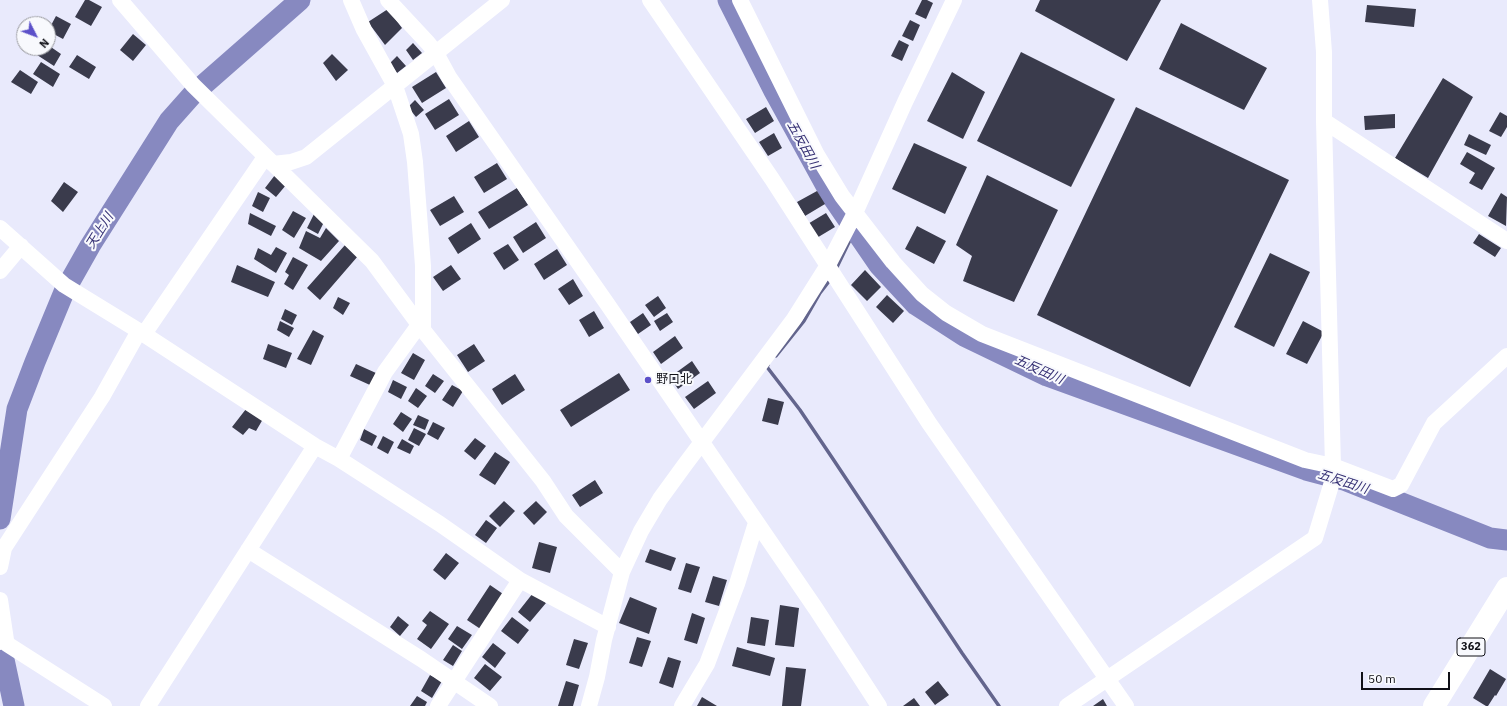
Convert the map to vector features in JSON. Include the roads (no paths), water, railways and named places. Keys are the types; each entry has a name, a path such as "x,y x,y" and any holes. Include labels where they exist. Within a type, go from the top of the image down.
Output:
{"highway":[{"name":"362","path":"1434,706 1507,588"}],"street":[{"path":"120,0 200,92 372,261 421,328 543,481 566,516 622,572"},
{"path":"339,459 385,372 421,328 423,266 415,162 411,134 395,86 364,30 351,0"},
{"path":"388,0 436,53 449,77 583,267 816,609 879,706"},
{"path":"269,160 291,162 306,157 502,0"},
{"path":"650,0 832,270 929,423 1108,678 1126,706"},
{"path":"740,0 817,155 842,196 851,220 893,262 922,294 946,313 982,334 1333,472 1393,489 1401,485 1434,423 1507,356"},
{"path":"589,706 604,640 622,572 641,531 660,499 832,270 851,220 954,0"},
{"path":"1067,706 1314,538 1333,472 1324,121 1324,52 1320,0"},
{"path":"1324,121 1507,241"},
{"path":"0,567 4,548 142,333 269,160"},
{"path":"0,228 68,287 142,333 315,446 339,459 440,524 520,580 608,627"},
{"path":"0,271 21,246"},
{"path":"148,706 315,446"},
{"path":"682,706 710,658 737,584 756,523"},
{"path":"248,550 397,644 490,706"},
{"path":"438,706 520,580"},
{"path":"0,600 4,641 104,706"}],"waterway":[{"name":"天上川","path":"0,519 17,409 64,292 90,246 169,121 193,94 300,0"},
{"name":"五反田川","path":"728,0 774,91 831,195 879,265 916,305 964,336 1047,376 1306,470 1344,480 1490,538 1507,540"},
{"path":"836,269 851,238"},
{"path":"776,356 804,321 820,293 830,280"},
{"path":"768,365 767,367 800,410 999,706"},
{"name":"天上川","path":"0,641 14,706"}],"place":[{"name":"野口北","path":"648,380"}]}
